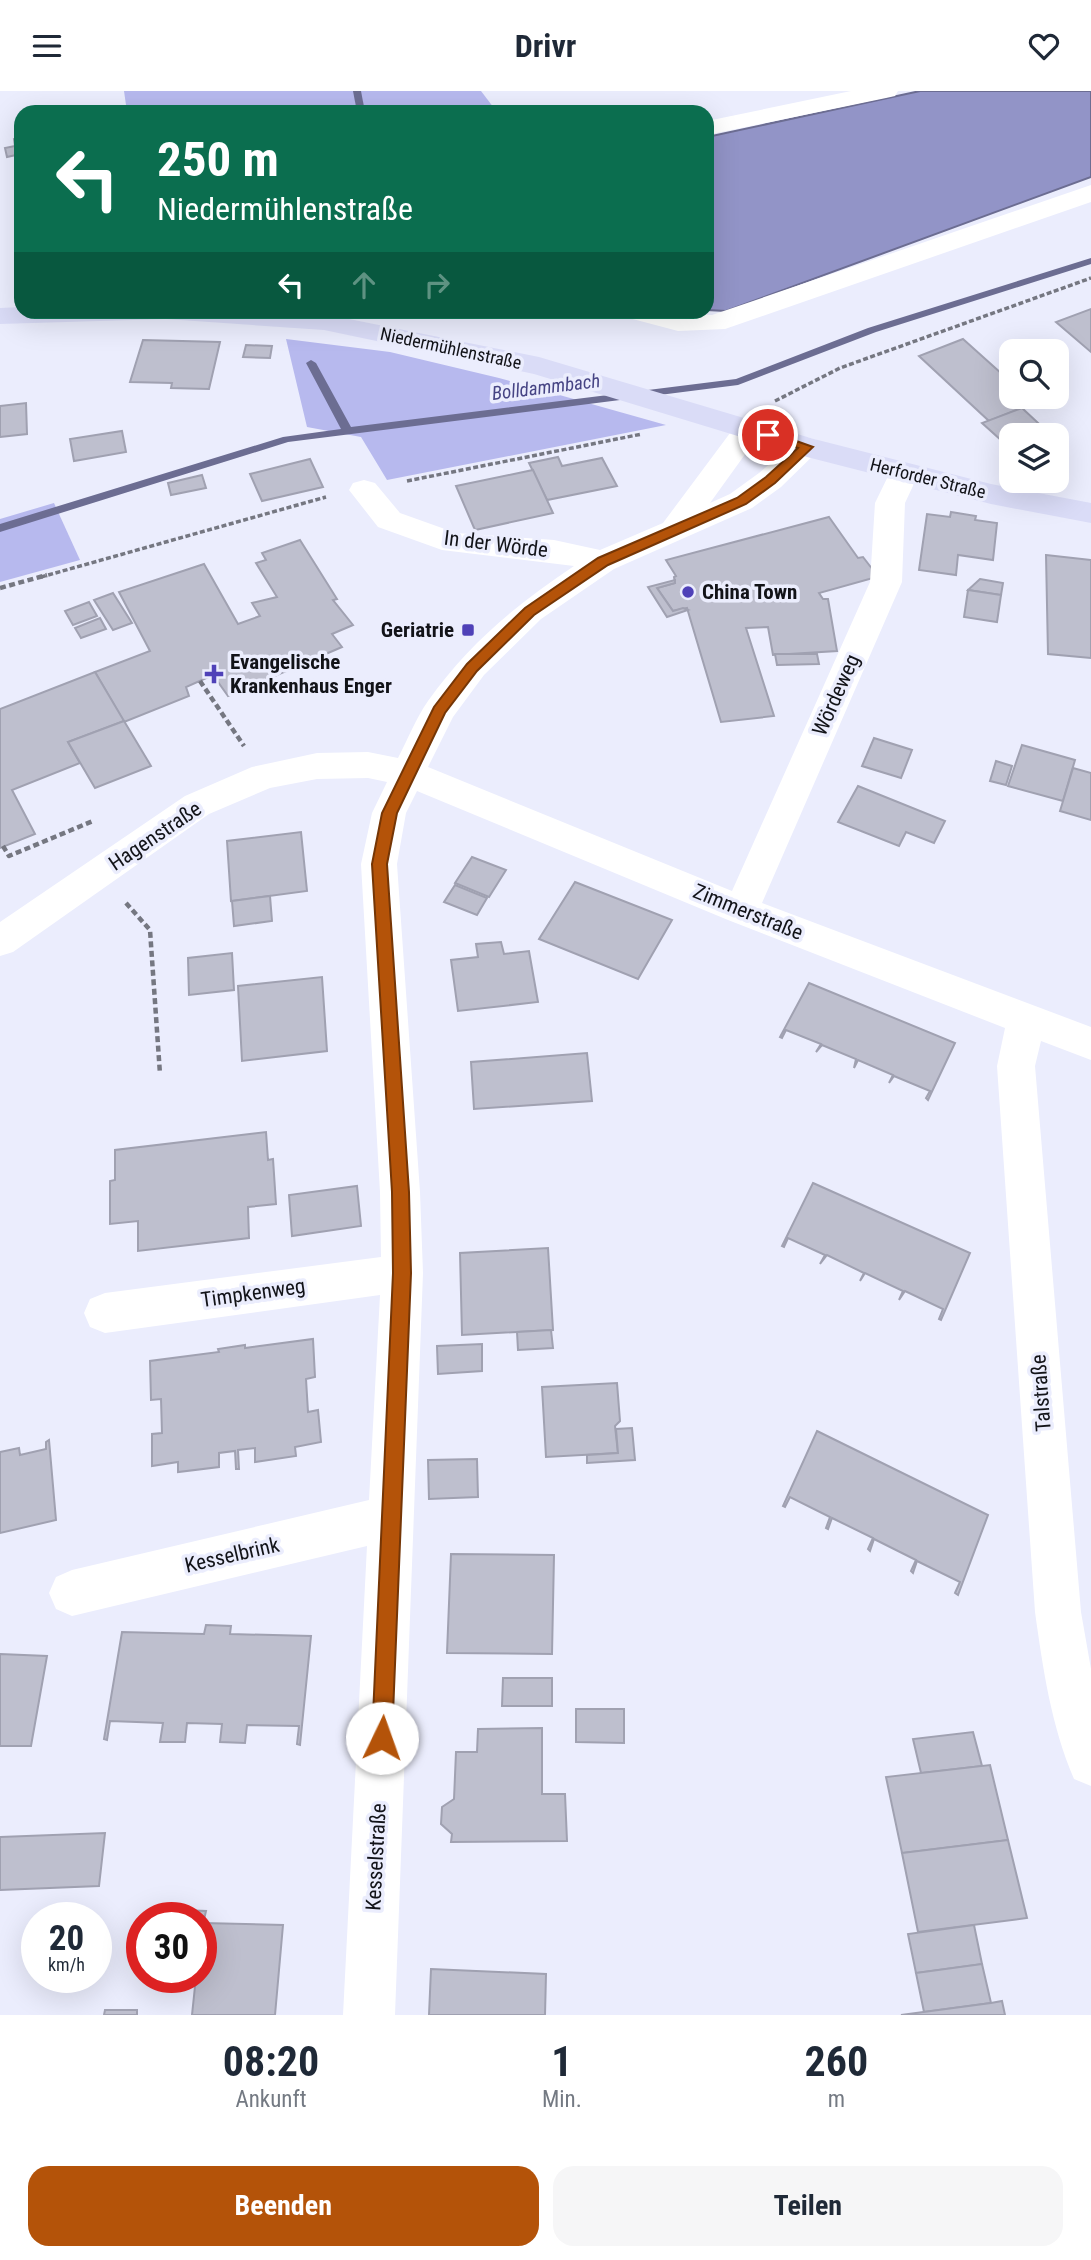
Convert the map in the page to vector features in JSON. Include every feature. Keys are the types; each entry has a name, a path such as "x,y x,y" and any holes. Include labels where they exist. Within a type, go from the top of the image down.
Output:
{"main road":[{"name":"Niedermühlenstraße","path":"290,319 434,343 539,366 807,447"},
{"name":"Herforder Straße","path":"807,447 991,494 1091,513"}],"street":[{"path":"714,127 886,91"},
{"path":"664,319 678,323 715,323 1091,193"},
{"name":"Kesselstraße","path":"674,530 749,429"},
{"name":"Kesselstraße","path":"369,2015 402,1273 400,1192 379,864 389,813 439,711 472,667 530,611 603,561 741,501 771,480 807,447"},
{"name":"Wördeweg","path":"741,910 886,582 890,503 904,473"},
{"name":"In der Wörde","path":"364,490 389,520 453,543 554,551 603,561"},
{"name":"Hagenstraße","path":"0,941 197,805 264,776 330,765 368,765 408,773"},
{"name":"Zimmerstraße","path":"408,773 741,910 1091,1044"},
{"name":"Talstraße","path":"1026,1021 1016,1066 1058,1612 1072,1699 1091,1762"},
{"name":"Timpkenweg","path":"105,1313 402,1273"},
{"name":"Kesselbrink","path":"72,1593 392,1517"}],"path":[{"path":"718,418 754,412 840,368 1091,278"},
{"path":"200,681 264,776"},
{"path":"3,846 9,856 93,821"},
{"path":"146,922 150,930 160,1074"}],"shaded area":[{"path":"124,91 481,91 492,105 126,105"},
{"path":"920,91 1091,91 1091,177 726,311 714,310 714,135"},
{"path":"286,339 390,352 499,378 666,425 387,480 361,437 307,427"},
{"path":"54,503 80,560 0,582 0,519"}],"building":[{"path":"14,146 14,155 7,157 5,148"},
{"path":"1091,309 1091,352 1056,322"},
{"path":"963,339 999,371 999,409 1019,409 989,421 919,356"},
{"path":"143,340 220,342 209,389 171,388 172,383 130,382"},
{"path":"246,345 272,346 270,358 243,357"},
{"path":"26,403 27,434 0,437 0,406"},
{"path":"1023,409 1038,423 999,423 999,438 982,423"},
{"path":"122,431 126,452 74,461 70,439"},
{"path":"558,457 562,466 602,458 617,486 547,500 529,463"},
{"path":"310,459 323,487 262,501 250,474"},
{"path":"533,470 553,513 475,530 456,486"},
{"path":"202,475 206,488 171,495 168,483"},
{"path":"951,512 976,516 975,520 997,523 993,560 958,555 956,575 919,570 927,514 950,517"},
{"path":"829,517 858,558 863,557 873,570 873,578 819,593 823,599 828,599 837,651 773,655 768,627 746,628 774,716 721,722 687,608 673,611 657,588 675,583 676,576 666,560"},
{"path":"300,540 337,599 333,600 353,625 332,634 342,647 228,696 213,675 186,687 189,696 124,722 95,672 150,651 119,592 204,564 238,624 260,616 252,603 277,597 256,563 266,560 262,553"},
{"path":"1046,555 1091,560 1091,658 1048,654"},
{"path":"980,579 1003,583 1001,595 968,590"},
{"path":"675,580 675,583 657,588 673,611 683,608 688,610 667,617 648,587"},
{"path":"968,590 1001,595 997,622 964,617"},
{"path":"113,593 132,623 113,630 94,600"},
{"path":"89,602 97,616 73,625 65,611"},
{"path":"100,618 106,629 81,638 75,628"},
{"path":"775,654 817,654 819,664 777,665"},
{"path":"95,672 124,721 68,742 80,763 12,790 35,834 0,848 0,709"},
{"path":"124,721 151,766 95,788 68,742"},
{"path":"874,738 912,750 901,778 862,766"},
{"path":"1022,745 1075,760 1063,801 1008,786"},
{"path":"996,761 1012,766 1006,785 990,781"},
{"path":"1073,768 1091,773 1091,820 1060,811"},
{"path":"858,786 945,821 934,843 906,832 899,846 838,822"},
{"path":"301,832 307,891 231,901 227,841"},
{"path":"472,857 506,870 489,897 455,883"},
{"path":"575,882 672,920 638,979 539,939"},
{"path":"455,885 487,898 477,915 444,902"},
{"path":"270,896 272,921 234,926 232,901"},
{"path":"501,942 504,954 529,951 538,1002 458,1011 451,960 478,957 476,944"},
{"path":"232,953 234,990 189,995 188,958"},
{"path":"322,977 327,1051 242,1061 238,986"},
{"path":"809,983 955,1043 928,1100 926,1098 930,1091 894,1076 889,1083 893,1075 858,1060 854,1068 856,1059 822,1045 816,1052 821,1044 786,1030 782,1038 780,1037"},
{"path":"587,1053 592,1101 474,1109 471,1062"},
{"path":"266,1132 268,1160 273,1159 276,1204 248,1207 249,1238 138,1251 138,1221 110,1224 110,1181 115,1180 115,1150"},
{"path":"813,1183 970,1253 941,1320 939,1319 943,1309 905,1291 899,1300 903,1291 865,1273 860,1281 864,1273 827,1255 820,1264 825,1255 788,1238 784,1247 782,1246"},
{"path":"357,1186 361,1226 292,1236 289,1195"},
{"path":"548,1248 553,1330 462,1335 460,1253"},
{"path":"551,1330 553,1348 518,1350 517,1332"},
{"path":"313,1339 315,1377 306,1379 308,1412 318,1410 321,1442 295,1447 296,1456 255,1462 255,1448 238,1450 239,1469 236,1469 235,1451 219,1453 219,1467 178,1472 178,1462 152,1466 152,1434 162,1433 161,1399 151,1400 150,1361 219,1352 218,1349 245,1345 245,1348"},
{"path":"482,1344 482,1371 438,1374 437,1346"},
{"path":"617,1383 620,1421 615,1426 618,1453 546,1457 542,1387"},
{"path":"632,1428 635,1460 587,1463 587,1455 618,1453 616,1429"},
{"path":"817,1431 988,1515 958,1595 955,1593 960,1582 917,1561 913,1573 911,1571 916,1560 874,1539 870,1551 868,1549 873,1538 832,1518 828,1529 826,1528 830,1517 790,1497 785,1507 783,1506"},
{"path":"49,1440 56,1520 0,1533 0,1452 19,1448 20,1455 46,1449 46,1442"},
{"path":"477,1459 478,1497 429,1499 428,1460"},
{"path":"451,1554 554,1555 552,1654 447,1653"},
{"path":"206,1625 231,1626 230,1634 311,1636 300,1745 297,1744 299,1726 247,1725 245,1743 220,1742 222,1724 187,1723 185,1742 160,1742 163,1723 110,1721 107,1740 104,1739 122,1632 204,1634"},
{"path":"0,1654 47,1656 31,1746 0,1746"},
{"path":"503,1678 552,1678 552,1706 502,1706"},
{"path":"576,1709 624,1709 624,1743 576,1742"},
{"path":"542,1728 542,1794 565,1794 567,1841 451,1842 452,1834 441,1824 442,1807 454,1799 456,1752 477,1752 478,1729"},
{"path":"973,1732 982,1766 921,1773 913,1739"},
{"path":"990,1765 1008,1840 902,1853 886,1777"},
{"path":"105,1833 99,1886 0,1890 0,1837"},
{"path":"1008,1840 1027,1918 918,1932 902,1853"},
{"path":"217,1923 283,1925 275,2015 192,2015 194,1993 217,1993"},
{"path":"974,1925 982,1964 916,1973 908,1934"},
{"path":"982,1964 991,2003 924,2012 916,1973"},
{"path":"431,1969 546,1974 545,2015 429,2015"},
{"path":"1002,2001 1005,2015 901,2015 991,2003"},
{"path":"105,2010 137,2010 137,2015 104,2015"}],"waterway":[{"path":"357,91 360,105"},
{"name":"Bolldammbach","path":"0,528 287,439 738,382 872,330 1091,261"},
{"path":"311,363 348,431"}],"place":[{"name":"China Town","path":"688,592"},
{"name":"Geriatrie","path":"468,630"},
{"name":"Evangelische Krankenhaus Enger","path":"214,674"}],"route":[{"path":"382,1738 402,1273 400,1192 379,864 389,813 439,711 472,667 530,611 603,561 741,501 771,480 807,447 768,435"}]}
